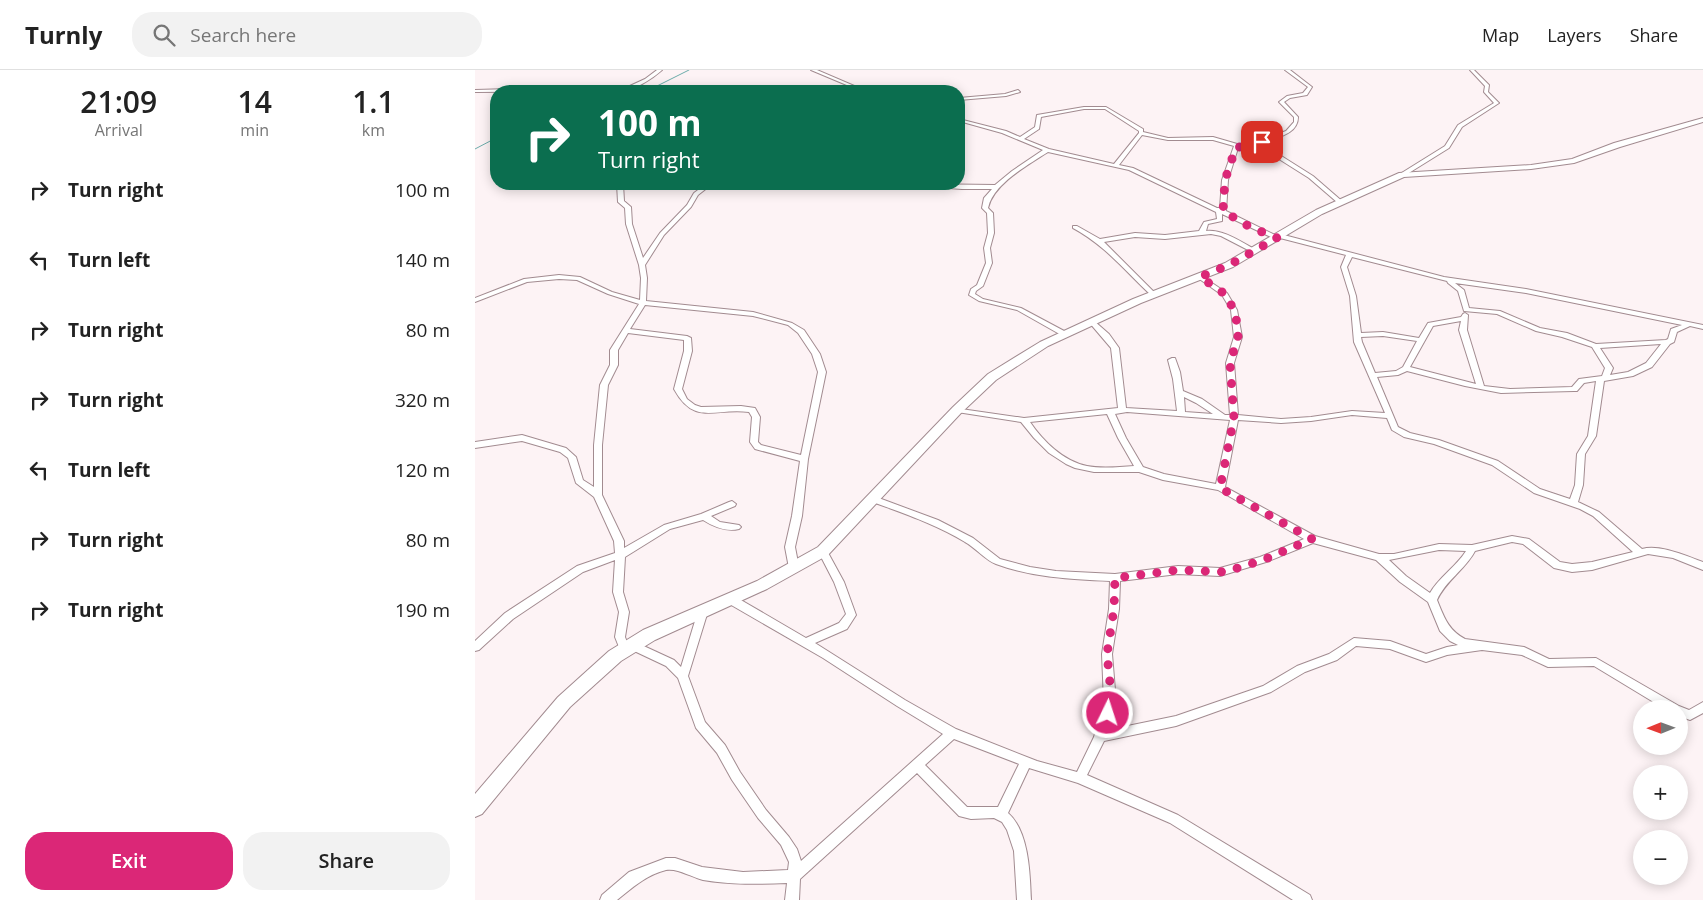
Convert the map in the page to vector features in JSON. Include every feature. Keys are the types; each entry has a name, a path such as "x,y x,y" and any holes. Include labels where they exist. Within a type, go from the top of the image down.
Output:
{"street":[{"path":"635,85 647,80 660,70"},
{"path":"813,70 849,85"},
{"path":"1141,134 1168,139 1213,138 1227,140 1236,147 1249,147 1288,132 1296,122 1295,114 1281,102 1289,97 1305,94 1309,90 1307,84 1287,70"},
{"path":"475,808 564,702 628,647 674,623 730,599 794,568 823,551 957,410 993,377 1028,353 1091,321 1200,277 1254,251 1340,202 1402,175 1447,147 1460,126 1497,103 1486,92 1487,86 1472,70"},
{"path":"475,91 490,91"},
{"path":"965,98 1005,95 1018,91"},
{"path":"1020,139 1037,128 1039,116 1084,108 1108,109 1140,128 1141,134 1116,165"},
{"path":"1402,175 1531,167 1574,161 1703,120"},
{"path":"965,122 1004,132 1047,150 1116,165 1151,178 1221,210 1250,227 1279,237 1444,278 1534,293 1703,327"},
{"path":"1262,142 1273,153 1311,177 1340,202"},
{"path":"1202,232 1207,222 1220,220 1225,180 1236,147"},
{"path":"1047,150 1014,172 987,197 985,208 991,214 991,233 987,248 988,266 981,286 973,290 972,296 1019,309 1063,334"},
{"path":"965,188 996,187"},
{"path":"620,190 621,202 628,207 629,224 644,278 643,303 614,350 614,365 603,392 603,420 598,445 598,495 617,534 621,555 618,592 624,612 620,637 628,647 670,663 683,676 699,725 721,749 736,776 762,814 785,841 795,862 792,900"},
{"path":"641,266 663,234 689,206 691,199 702,190"},
{"path":"1075,227 1091,234 1100,241 1132,272 1134,278 1154,295"},
{"path":"1100,241 1135,236 1165,237 1202,232 1223,235 1254,251"},
{"path":"1350,254 1344,267 1353,296 1357,335 1389,416 1398,431 1495,463 1537,491 1573,502 1596,514 1639,552"},
{"path":"475,300 525,280 559,277 582,279 610,293 643,303 753,314 790,324 801,332 816,354 822,372 804,459 797,516 790,547 794,568"},
{"path":"1200,277 1225,294 1234,310 1238,337 1230,363 1234,418 1220,488"},
{"path":"1444,278 1461,290 1466,310 1463,319 1466,340 1480,386"},
{"path":"1466,310 1498,312 1538,330 1564,335 1595,346 1667,342"},
{"path":"1373,375 1398,373 1406,368 1431,324 1441,320 1463,319"},
{"path":"1091,321 1115,348 1122,410"},
{"path":"1406,368 1503,391 1556,388 1574,389 1583,380 1625,376 1646,366 1671,340 1677,329 1688,325"},
{"path":"626,330 687,338 688,350 679,389 687,405 700,410 752,410 756,417 754,442 758,447 804,459"},
{"path":"1357,335 1387,334 1421,340"},
{"path":"1573,502 1579,485 1581,454 1591,436 1603,379 1609,368 1595,346"},
{"path":"1172,360 1177,372 1181,414"},
{"path":"1178,392 1199,401 1224,416"},
{"path":"957,410 1024,420 1122,410 1289,420 1352,413 1389,416"},
{"path":"1110,411 1139,469"},
{"path":"1024,420 1034,434 1055,454 1078,466 1091,469 1139,469 1163,477 1220,488 1312,539 1379,557 1394,557 1439,547 1472,548 1505,540 1521,540 1533,545 1557,565 1572,568 1592,566 1639,552 1665,552 1703,566"},
{"path":"475,445 522,438 563,450 572,456 579,481 598,495"},
{"path":"873,499 935,522 970,540 997,561 1030,571 1056,575 1115,578 1178,570 1225,572 1263,560 1312,539"},
{"path":"475,647 509,616 580,569 621,555 667,527 703,516 732,504"},
{"path":"703,516 718,525 736,527"},
{"path":"1432,600 1435,590 1462,566 1472,548"},
{"path":"807,642 843,626 851,615 839,582 823,551"},
{"path":"1379,557 1403,579 1432,600 1448,634 1463,642 1524,651 1548,663 1596,662 1660,700"},
{"path":"1080,778 1100,737 1110,702 1107,654 1114,609 1115,578"},
{"path":"730,599 807,642 952,733 1026,762 1080,778 1174,820 1305,900"},
{"path":"683,676 703,611"},
{"path":"1100,737 1176,721 1267,689 1301,669 1333,657 1355,642 1389,645 1426,658 1447,651 1481,646"},
{"path":"1688,714 1690,715 1703,707"},
{"path":"607,900 634,878 666,864 675,864 702,873 743,878 794,876 952,733"},
{"path":"1001,815 1026,762"},
{"path":"917,765 963,812 996,812 1009,821 1021,858 1023,900"}],"waterway":[{"path":"659,85 689,70"},
{"path":"475,149 490,141"}],"route":[{"path":"1108,713 1111,693 1107,654 1113,621 1115,578 1178,570 1225,572 1263,560 1312,539 1220,488 1234,418 1230,385 1230,363 1238,337 1237,323 1234,310 1225,294 1200,277 1229,265 1277,238 1250,227 1223,211 1225,180 1236,147 1255,146 1262,142"}]}
